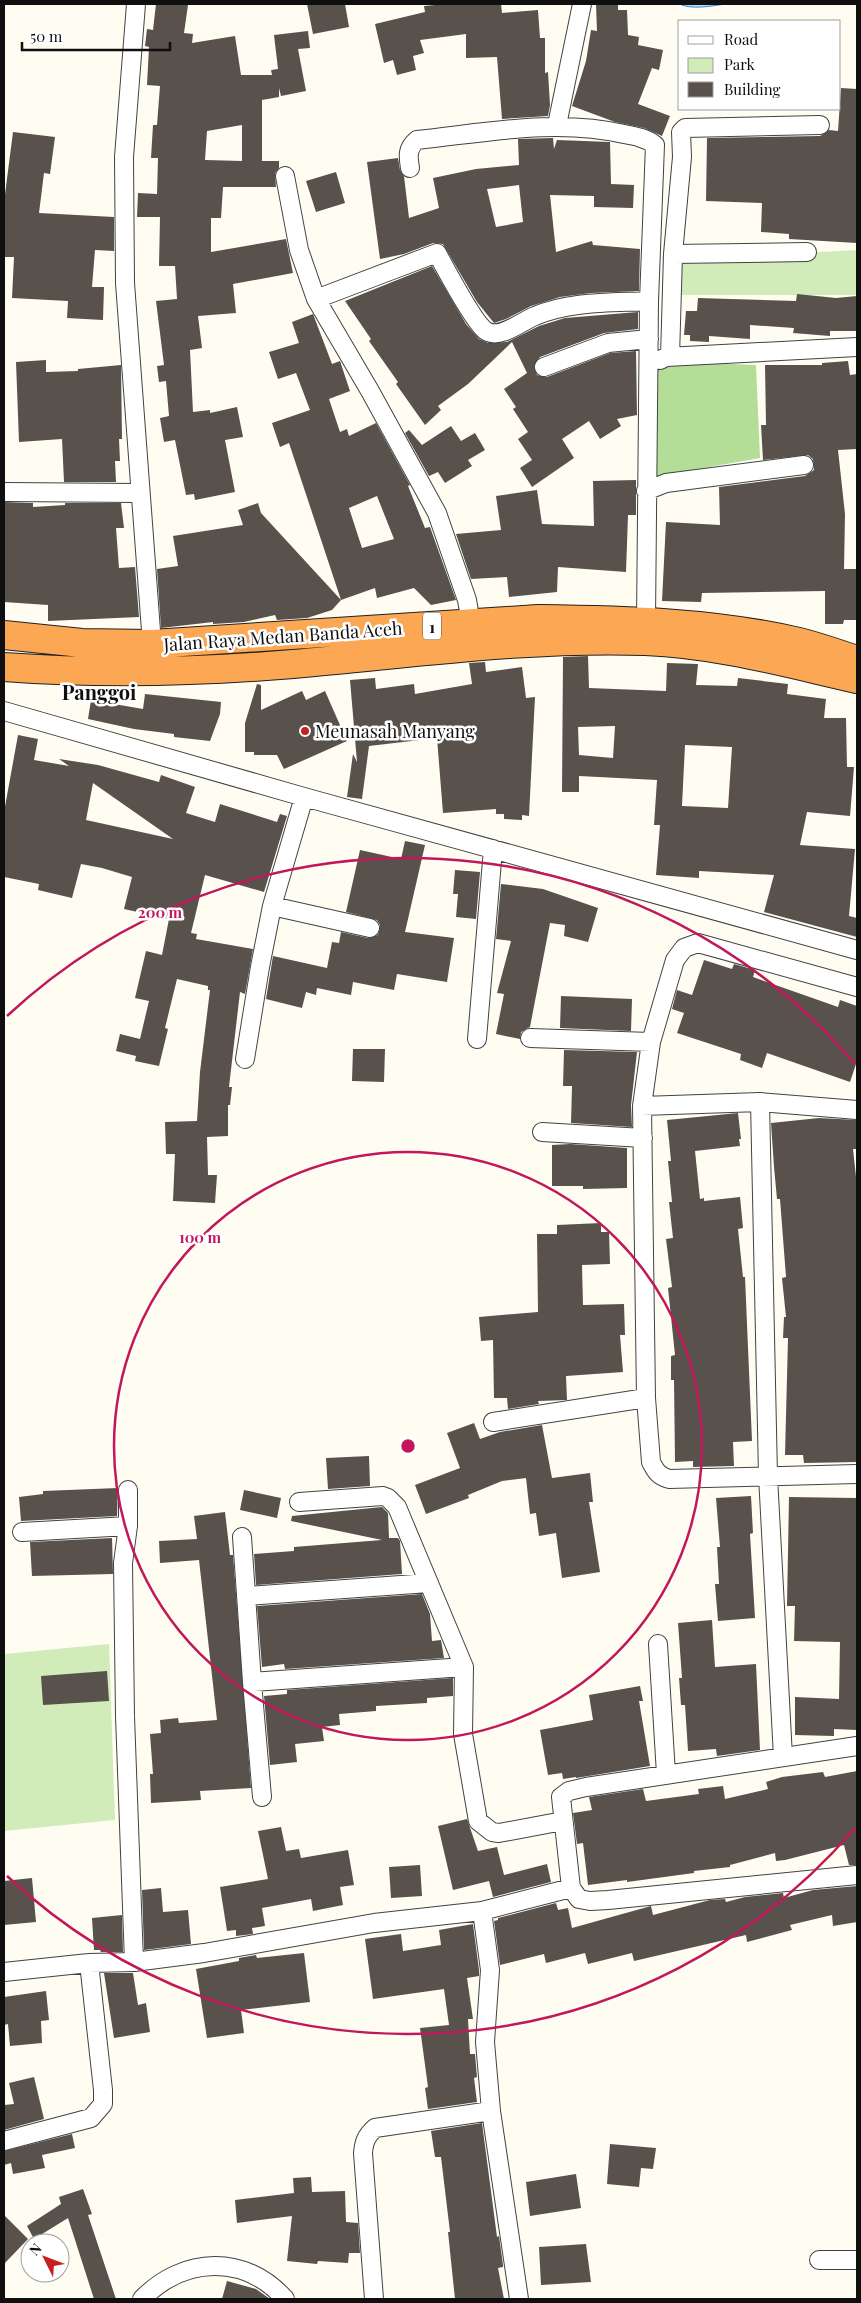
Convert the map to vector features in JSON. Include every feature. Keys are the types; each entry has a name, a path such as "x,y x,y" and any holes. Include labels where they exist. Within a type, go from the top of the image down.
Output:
{"highway":[{"name":"Jalan Raya Medan Banda Aceh","path":"4,667 148,672 319,661 537,630 646,622 735,630 800,642 857,660"},
{"name":"Jalan Raya Medan Banda Aceh","path":"4,635 82,643 152,644 471,623 723,648 857,679"},
{"path":"314,634 319,661"}],"street":[{"path":"136,4 124,157 125,283 139,493 152,644 148,672"},
{"path":"556,125 582,4"},
{"path":"410,168 408,155 411,145 417,140 556,125 615,132 648,139 670,157 673,254 660,360 656,486 646,622"},
{"path":"660,360 648,339 649,300 670,157 681,132 685,128 820,126"},
{"path":"286,176 299,250 316,299 370,391 437,514 468,600 471,623"},
{"path":"673,254 807,252"},
{"path":"316,299 437,253 480,325 492,334 500,333 536,315 567,306 649,300"},
{"path":"544,367 608,343 648,339"},
{"path":"660,360 857,347"},
{"path":"656,486 804,465"},
{"path":"5,492 139,493"},
{"path":"4,711 304,797 857,950"},
{"path":"245,1059 272,906 304,797"},
{"path":"477,1039 493,849"},
{"path":"272,906 370,928"},
{"path":"857,987 698,943 684,948 675,960 651,1042 642,1106 646,1398 651,1462 659,1476 669,1479 857,1474"},
{"path":"530,1038 651,1042"},
{"path":"642,1106 760,1102 857,1110"},
{"path":"760,1102 768,1476 783,1757"},
{"path":"542,1132 643,1138"},
{"path":"493,1422 646,1398"},
{"path":"128,1490 128,1526 123,1563 134,1962"},
{"path":"299,1502 375,1496 388,1498 397,1507 464,1667 463,1734 478,1821 492,1832 499,1833 563,1821"},
{"path":"22,1532 128,1526"},
{"path":"242,1537 262,1797"},
{"path":"246,1596 429,1583"},
{"path":"658,1644 666,1774"},
{"path":"252,1682 464,1667"},
{"path":"857,1746 666,1774 569,1791 561,1797 571,1888 579,1899 590,1901 857,1875"},
{"path":"4,1972 89,1963 134,1962 204,1953 374,1923 482,1911 571,1888"},
{"path":"482,1911 490,1970 486,2042 491,2110 519,2299"},
{"path":"4,2141 91,2118 103,2104 104,2090 89,1963"},
{"path":"374,2299 363,2153 364,2142 368,2135 375,2128 491,2110"},
{"path":"819,2260 857,2260"},
{"path":"142,2299 180,2274 203,2266 226,2266 250,2272 271,2285 286,2299"}],"green space":[{"path":"857,250 857,295 677,295 678,260"},
{"path":"657,361 756,365 760,458 653,477"},
{"path":"109,1644 115,1820 4,1831 4,1654"}],"water":[{"path":"679,4 726,4 696,7"}],"building":[{"path":"156,4 188,5 184,33 193,34 192,43 235,36 241,75 272,75 271,70 278,69 274,35 308,31 310,48 298,49 306,91 281,96 279,88 279,97 262,100 262,161 279,161 279,168 275,173 276,187 223,187 221,218 211,218 211,252 286,239 293,273 233,284 236,313 198,316 202,348 190,350 193,412 210,410 210,413 237,407 243,437 225,440 235,492 195,500 194,494 186,495 175,440 164,442 160,418 169,416 166,381 159,382 157,366 164,365 156,301 177,299 175,266 159,266 160,217 137,217 138,193 157,194 158,158 151,158 153,125 157,125 160,86 147,85 149,47 145,46 147,29 153,30","holes":["242,125 242,161 205,160 207,131"]},
{"path":"307,4 345,4 349,27 313,34"},
{"path":"501,4 502,13 538,10 540,38 545,38 545,73 548,72 550,105 548,116 502,119 497,57 466,58 466,34 420,40 424,53 413,56 416,70 397,75 393,60 384,63 375,24 425,12 424,6"},
{"path":"596,4 618,4 618,10 627,10 628,35 639,37 638,45 663,50 659,70 652,68 638,104 670,116 662,136 644,128 615,122 572,106 586,61 591,30 597,31"},
{"path":"841,88 857,89 857,243 789,239 789,234 761,232 762,203 706,201 707,138 820,136 829,130 838,131 839,110 841,110"},
{"path":"13,132 55,137 50,174 44,173 39,213 114,217 114,251 95,250 92,287 104,287 103,320 67,318 68,301 12,298 14,257 4,257 4,202"},
{"path":"553,138 554,149 557,140 610,142 611,184 634,185 633,208 594,207 594,196 550,195 556,252 592,241 593,245 640,249 639,291 591,293 560,297 531,306 494,323 477,302 443,244 433,243 404,254 380,259 367,162 398,158 400,170 404,176 409,218 439,208 433,178 476,169 519,165 518,139","holes":["519,185 523,222 496,227 487,189"]},
{"path":"336,172 345,203 316,212 306,181"},
{"path":"432,266 466,324 479,339 488,343 507,342 539,326 565,318 638,312 638,329 604,333 540,357 534,366 537,375 547,377 610,353 636,351 637,415 617,419 621,426 600,439 589,421 562,439 574,458 532,487 520,468 532,460 518,439 528,432 513,409 516,407 504,389 527,373 512,342 468,384 438,406 441,410 425,425 396,384 398,382 369,341 371,339 345,301"},
{"path":"797,294 836,298 857,296 857,331 830,331 830,336 793,333 794,328 750,325 750,339 709,336 709,342 690,341 690,335 684,335 686,311 697,311 698,298 796,301"},
{"path":"313,314 332,364 340,361 350,391 329,399 340,432 347,429 349,436 376,423 410,485 408,486 425,528 430,527 456,600 431,605 414,588 377,598 375,588 341,600 289,443 280,447 272,423 310,410 296,373 278,379 269,352 299,343 292,322","holes":["377,496 394,539 362,548 349,508"]},
{"path":"46,360 46,372 78,371 78,369 121,365 122,439 119,439 120,461 115,461 116,482 64,482 62,439 19,442 16,362"},
{"path":"848,361 850,375 857,374 857,449 838,450 845,514 844,569 857,569 857,620 844,620 843,624 825,624 825,591 702,593 701,602 662,601 666,522 720,525 719,487 805,476 814,470 813,459 808,455 763,460 761,425 766,425 765,365 822,365 822,363"},
{"path":"451,426 461,441 475,433 485,450 468,460 472,466 445,483 438,472 429,476 405,433 409,430 422,445"},
{"path":"636,480 636,515 628,515 626,572 558,567 557,592 509,597 507,577 471,579 456,534 501,530 496,496 537,490 542,524 594,526 593,481"},
{"path":"4,502 33,503 33,507 65,505 65,503 121,503 124,528 116,528 119,568 135,567 139,617 48,621 48,605 4,602"},
{"path":"258,503 261,513 341,600 332,610 307,618 277,620 275,615 244,622 213,624 213,622 161,628 157,569 178,566 173,536 243,525 238,510"},
{"path":"588,656 589,688 666,691 667,663 698,664 696,685 737,686 738,678 788,684 787,694 826,699 824,718 846,718 847,767 854,767 850,816 807,812 800,845 855,849 849,916 857,918 857,937 764,912 774,875 699,871 699,878 656,875 660,825 654,825 657,780 579,776 579,792 562,792 563,657","holes":["615,726 613,758 579,755 578,727","685,745 732,747 728,808 682,806"]},
{"path":"485,662 486,672 522,667 526,698 535,697 529,816 522,815 522,820 504,819 504,814 496,814 496,809 443,813 437,738 369,746 362,799 347,797 353,754 357,762 350,680 375,678 376,689 414,684 415,694 472,684 469,663"},
{"name":"Meunasah Manyang","path":"257,684 261,685 261,710 302,691 306,700 325,691 347,741 284,769 277,755 254,755 254,752 245,752 245,723"},
{"path":"145,694 221,702 220,714 210,741 174,737 174,734 134,729 88,719 91,700 143,709"},
{"path":"18,735 38,739 34,760 69,766 59,759 98,765 159,782 161,775 195,787 186,813 215,822 220,804 277,822 280,814 287,816 264,892 205,875 191,933 197,934 196,939 253,949 245,994 240,992 229,1087 232,1087 230,1105 228,1105 228,1136 207,1137 208,1175 217,1175 215,1203 173,1201 175,1154 166,1154 165,1122 197,1121 200,1072 210,990 208,990 208,986 177,979 165,1028 168,1029 159,1066 135,1061 136,1056 116,1051 120,1034 140,1039 149,1001 135,998 146,951 162,955 169,919 124,909 132,877 102,868 81,864 72,898 38,890 39,884 4,877 4,812","holes":["93,783 173,839 86,820"]},
{"path":"405,841 425,845 405,932 454,938 447,982 397,974 394,990 353,982 351,995 317,988 316,995 306,992 302,1008 266,999 273,956 327,968 332,942 339,943 341,932 368,938 378,935 380,925 377,920 346,912 360,850 401,859"},
{"path":"455,870 480,872 476,919 456,917 458,894 453,894"},
{"path":"501,884 543,889 598,908 588,942 564,936 565,925 550,923 530,1027 521,1032 520,1039 496,1034 504,994 497,993 511,941 496,939"},
{"path":"704,960 732,969 734,964 755,970 753,977 838,1007 840,1000 857,1006 857,1061 850,1082 767,1053 762,1068 740,1060 741,1054 677,1033 684,1013 672,1009 677,990 692,995"},
{"path":"561,996 632,999 631,1031 560,1028"},
{"path":"353,1049 385,1049 384,1082 352,1081"},
{"path":"564,1050 637,1052 631,1105 632,1127 571,1123 572,1086 563,1086"},
{"path":"738,1113 740,1146 695,1151 700,1199 704,1198 704,1201 740,1197 743,1228 738,1229 743,1277 745,1277 752,1441 733,1442 734,1466 693,1467 693,1461 675,1462 674,1380 671,1380 671,1356 675,1355 668,1288 672,1287 666,1239 673,1238 669,1202 672,1202 667,1120"},
{"path":"819,1118 857,1120 857,1149 853,1149 857,1186 857,1462 804,1463 803,1455 785,1455 788,1338 783,1338 784,1317 786,1317 782,1278 786,1277 780,1199 777,1199 771,1123"},
{"path":"570,1144 627,1148 627,1188 583,1189 583,1186 552,1186 552,1145"},
{"path":"601,1223 601,1232 609,1232 610,1264 582,1265 583,1305 624,1304 625,1335 620,1335 623,1372 566,1376 567,1400 538,1401 539,1404 508,1409 507,1398 494,1398 493,1340 481,1341 479,1317 538,1312 537,1234 557,1234 557,1225"},
{"path":"474,1423 480,1439 500,1432 542,1425 552,1478 590,1473 593,1502 589,1502 600,1572 562,1578 556,1533 539,1536 536,1513 530,1514 526,1478 502,1481 468,1495 469,1498 426,1514 415,1485 460,1468 447,1433"},
{"path":"369,1456 370,1486 328,1489 326,1458"},
{"path":"118,1488 117,1516 21,1521 19,1497 43,1494 43,1491"},
{"path":"244,1490 281,1498 277,1518 240,1510"},
{"path":"751,1496 753,1533 750,1534 755,1618 718,1621 715,1584 719,1584 717,1547 720,1547 716,1498"},
{"path":"789,1497 857,1498 857,1730 834,1729 834,1736 795,1735 795,1697 839,1699 840,1642 794,1641 795,1606 787,1606"},
{"path":"382,1507 388,1513 389,1538 398,1538 400,1541 402,1574 256,1585 254,1554 294,1551 294,1547 382,1540 291,1521 292,1516"},
{"path":"225,1512 230,1555 233,1555 251,1788 200,1791 201,1800 151,1803 150,1774 153,1774 150,1734 161,1733 160,1720 178,1718 179,1723 217,1720 199,1560 160,1563 159,1541 197,1539 194,1516"},
{"path":"112,1538 113,1574 32,1576 30,1542"},
{"path":"422,1594 430,1614 432,1641 441,1640 444,1658 285,1669 284,1664 262,1667 257,1606"},
{"path":"712,1620 715,1667 756,1664 760,1750 717,1756 716,1749 688,1751 685,1705 681,1705 679,1678 682,1678 678,1623"},
{"path":"107,1671 109,1701 43,1705 41,1676"},
{"path":"453,1678 453,1696 427,1698 427,1703 376,1706 376,1711 339,1714 340,1725 322,1727 324,1741 295,1744 297,1762 270,1765 264,1696 287,1694 287,1690"},
{"path":"640,1686 643,1701 639,1701 650,1766 576,1778 563,1779 562,1773 548,1775 540,1730 593,1720 589,1695"},
{"path":"857,1771 857,1865 849,1865 844,1845 785,1860 776,1861 775,1853 730,1865 730,1867 627,1882 627,1880 588,1885 583,1843 577,1844 573,1813 592,1810 589,1797 643,1789 646,1801 699,1794 698,1789 723,1786 725,1799 768,1789 766,1782 782,1777 823,1772 825,1777"},
{"path":"467,1819 478,1851 497,1847 504,1875 547,1864 551,1882 493,1897 489,1881 453,1890 438,1826"},
{"path":"281,1827 286,1851 299,1849 301,1858 348,1850 354,1885 340,1887 343,1905 313,1911 311,1899 262,1908 265,1926 252,1928 253,1934 236,1936 236,1930 227,1931 220,1887 268,1879 258,1831"},
{"path":"420,1865 422,1896 391,1898 389,1867"},
{"path":"32,1878 36,1922 4,1925 4,1881"},
{"path":"857,1886 857,1922 833,1926 832,1915 790,1925 792,1930 747,1942 746,1935 634,1961 632,1953 588,1964 585,1953 546,1963 544,1954 500,1965 494,1921 498,1920 498,1918 556,1903 558,1910 568,1908 572,1928 651,1906 653,1915 710,1900 725,1899 726,1902 745,1897 783,1893 784,1898 813,1890"},
{"path":"161,1888 163,1912 188,1910 191,1944 144,1950 142,1890"},
{"path":"122,1915 123,1952 101,1952 100,1950 94,1950 92,1918"},
{"path":"473,1924 479,1976 467,1978 473,2019 468,2019 470,2054 475,2054 477,2077 474,2078 477,2102 428,2109 425,2088 428,2087 420,2028 449,2025 444,1989 373,1999 365,1939 401,1934 403,1951 441,1945 439,1930"},
{"path":"304,1953 310,2002 241,2010 244,2033 207,2038 196,1969 239,1961 239,1958 256,1955 257,1958"},
{"path":"104,1973 133,1973 138,2005 146,2003 150,2032 114,2038"},
{"path":"46,1991 49,2020 41,2021 42,2043 10,2046 8,2024 4,2025 4,1997"},
{"path":"34,2077 44,2119 4,2130 4,2105 14,2104 9,2083"},
{"path":"482,2123 497,2237 499,2236 503,2265 503,2267 498,2268 504,2299 455,2299 448,2232 450,2232 441,2157 435,2157 431,2131"},
{"path":"72,2134 75,2148 42,2155 45,2168 13,2174 11,2163 4,2165 4,2151"},
{"path":"610,2144 656,2148 653,2169 641,2168 639,2187 607,2184"},
{"path":"576,2174 581,2208 530,2216 526,2182"},
{"path":"311,2177 312,2192 345,2191 346,2222 358,2223 360,2253 349,2253 348,2263 318,2261 317,2264 287,2261 292,2216 237,2223 235,2200 294,2193 293,2178"},
{"path":"83,2189 92,2214 88,2215 116,2299 94,2299 68,2218 44,2233 31,2233 27,2226 61,2204 59,2197"},
{"path":"4,2215 22,2233 20,2233 20,2247 4,2264"},
{"path":"586,2244 591,2282 541,2285 539,2247"},
{"path":"227,2281 256,2289 270,2299 222,2299"}],"place":[{"name":"Meunasah Manyang","path":"305,731"}],"district":[{"name":"Panggoi","path":"99,691"}]}
